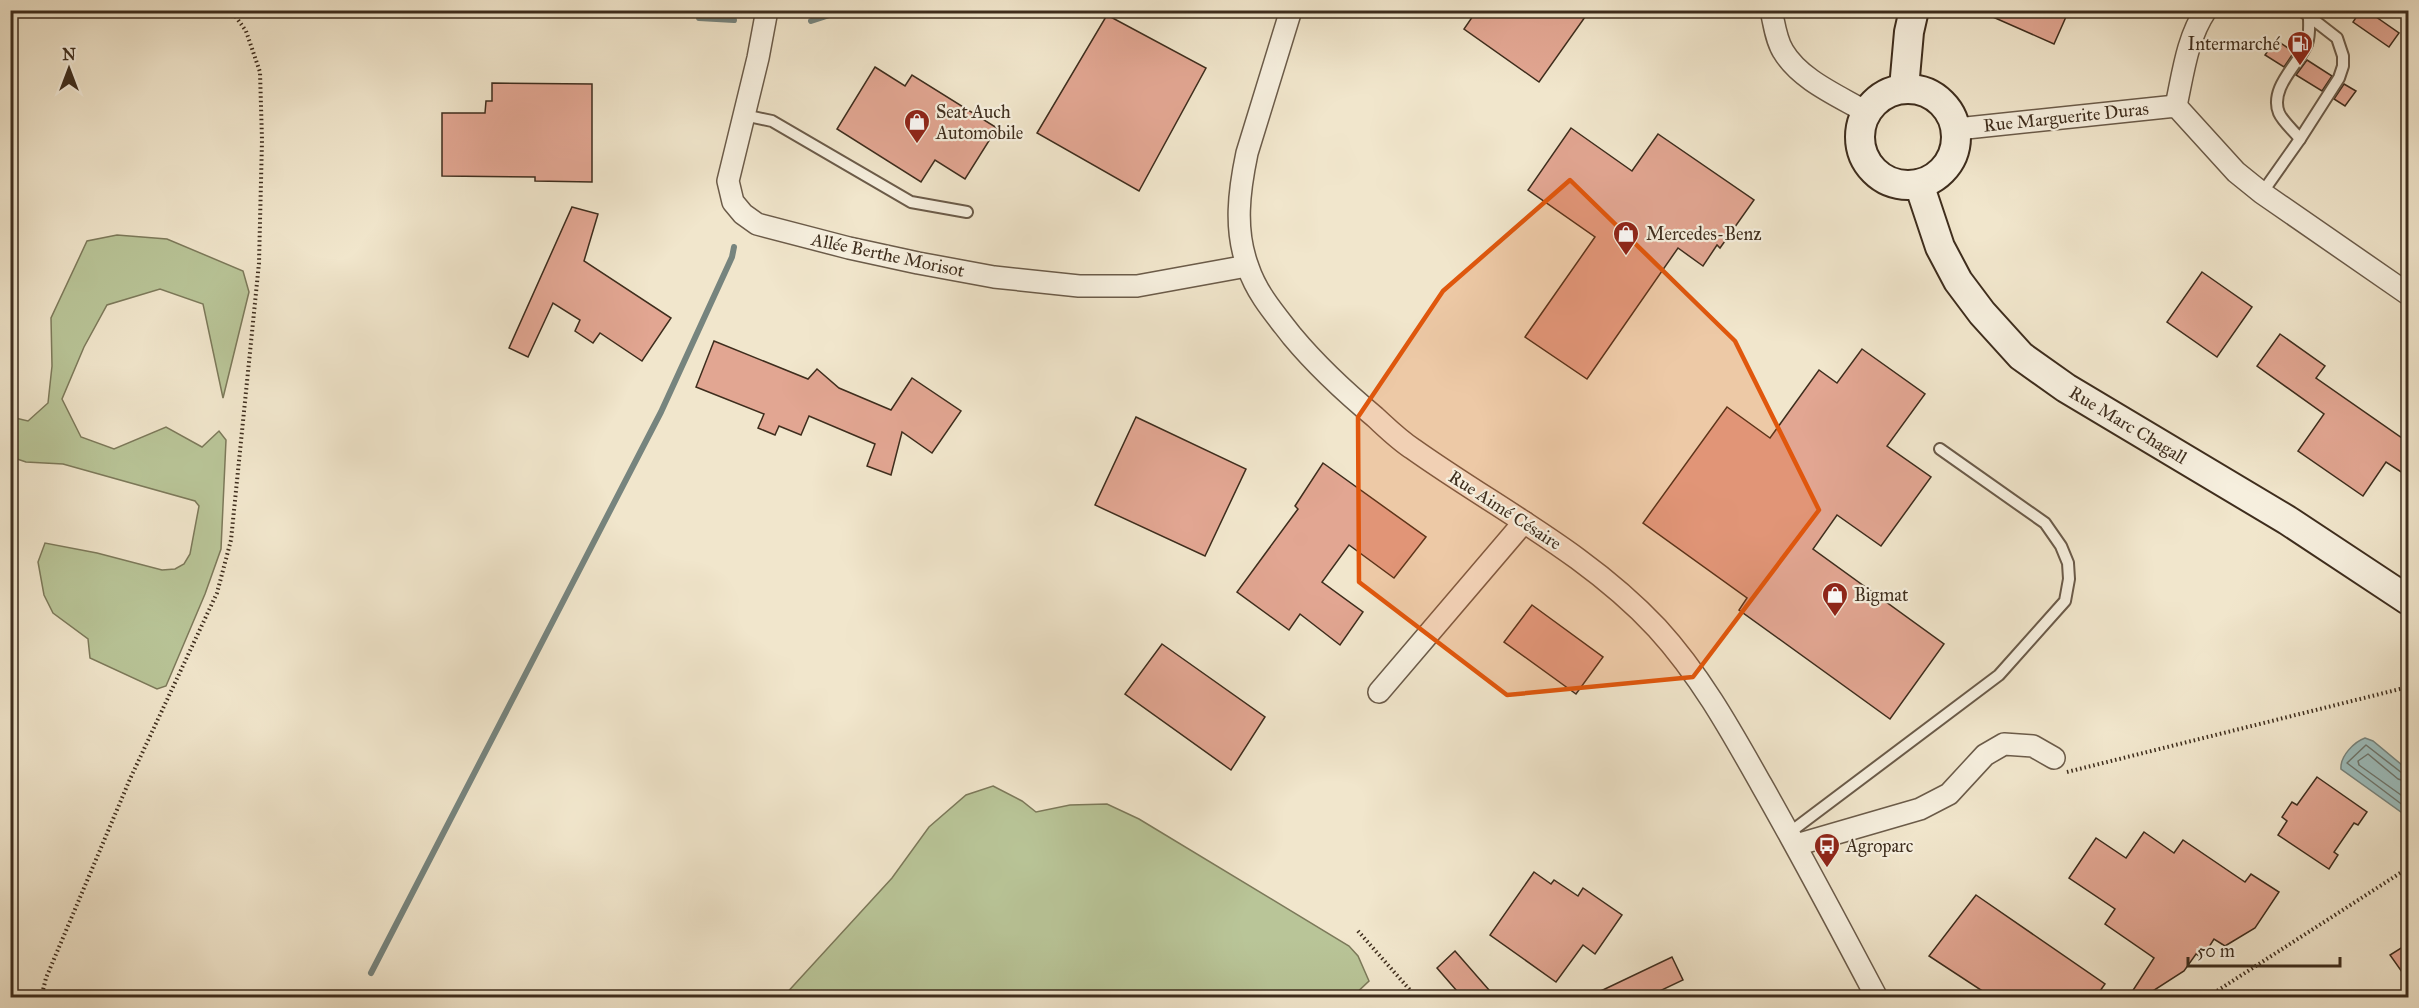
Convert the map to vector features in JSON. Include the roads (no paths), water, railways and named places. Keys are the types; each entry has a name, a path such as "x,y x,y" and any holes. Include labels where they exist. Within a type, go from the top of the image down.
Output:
{"street":[{"name":"Allée Berthe Morisot","path":"766,10 728,181 733,202 743,214 757,224 918,263 994,277 1079,286 1137,286 1247,266"},
{"name":"Rue Aimé Césaire","path":"1291,10 1242,175 1239,220 1241,242 1247,266 1257,288 1269,308 1311,359 1343,390 1411,448 1593,569 1658,629 1690,668 1722,715 1793,839 1877,998"},
{"path":"1771,10 1782,50 1794,66 1812,80 1866,112"},
{"path":"1904,88 1909,32 1914,10"},
{"path":"2206,10 2199,20 2189,48 2176,106 2236,172 2262,193 2409,294"},
{"path":"1904,88 1916,89 1938,98 1947,107 1957,129 1955,150 1946,168 1938,176 1919,184 1897,184 1877,174 1869,165 1860,145 1860,134 1866,112 1882,96 1904,88"},
{"name":"Rue Marguerite Duras","path":"1957,129 2176,106"},
{"name":"Rue Marc Chagall","path":"1919,184 1940,247 1958,281 1982,313 2021,356 2066,387 2287,520 2409,600"},
{"path":"1379,692 1524,522"},
{"path":"1793,839 1920,810 1949,794 1985,755 2004,744 2033,746 2060,765"}],"lane":[{"path":"2300,139 2279,113 2278,97 2306,45 2310,31 2305,13"},
{"path":"2262,193 2339,78 2343,66 2343,56 2337,38 2305,13"},
{"path":"744,115 772,121 911,202 967,212"},
{"path":"1793,839 1999,675 2065,600 2069,579 2068,563 2061,546 2045,523 1940,449"}],"water":[{"path":"2365,738 2373,741 2408,770 2408,817 2341,769 2348,750"}],"waterway":[{"path":"811,21 845,10"},
{"path":"699,18 734,20"},
{"path":"371,973 661,412 732,257 734,247"}],"place":[{"name":"Intermarché","path":"2300,67"},
{"name":"Seat Auch Automobile","path":"917,145"},
{"name":"Mercedes-Benz","path":"1626,257"},
{"name":"Bigmat","path":"1835,618"},
{"name":"Agroparc","path":"1827,869"}]}
